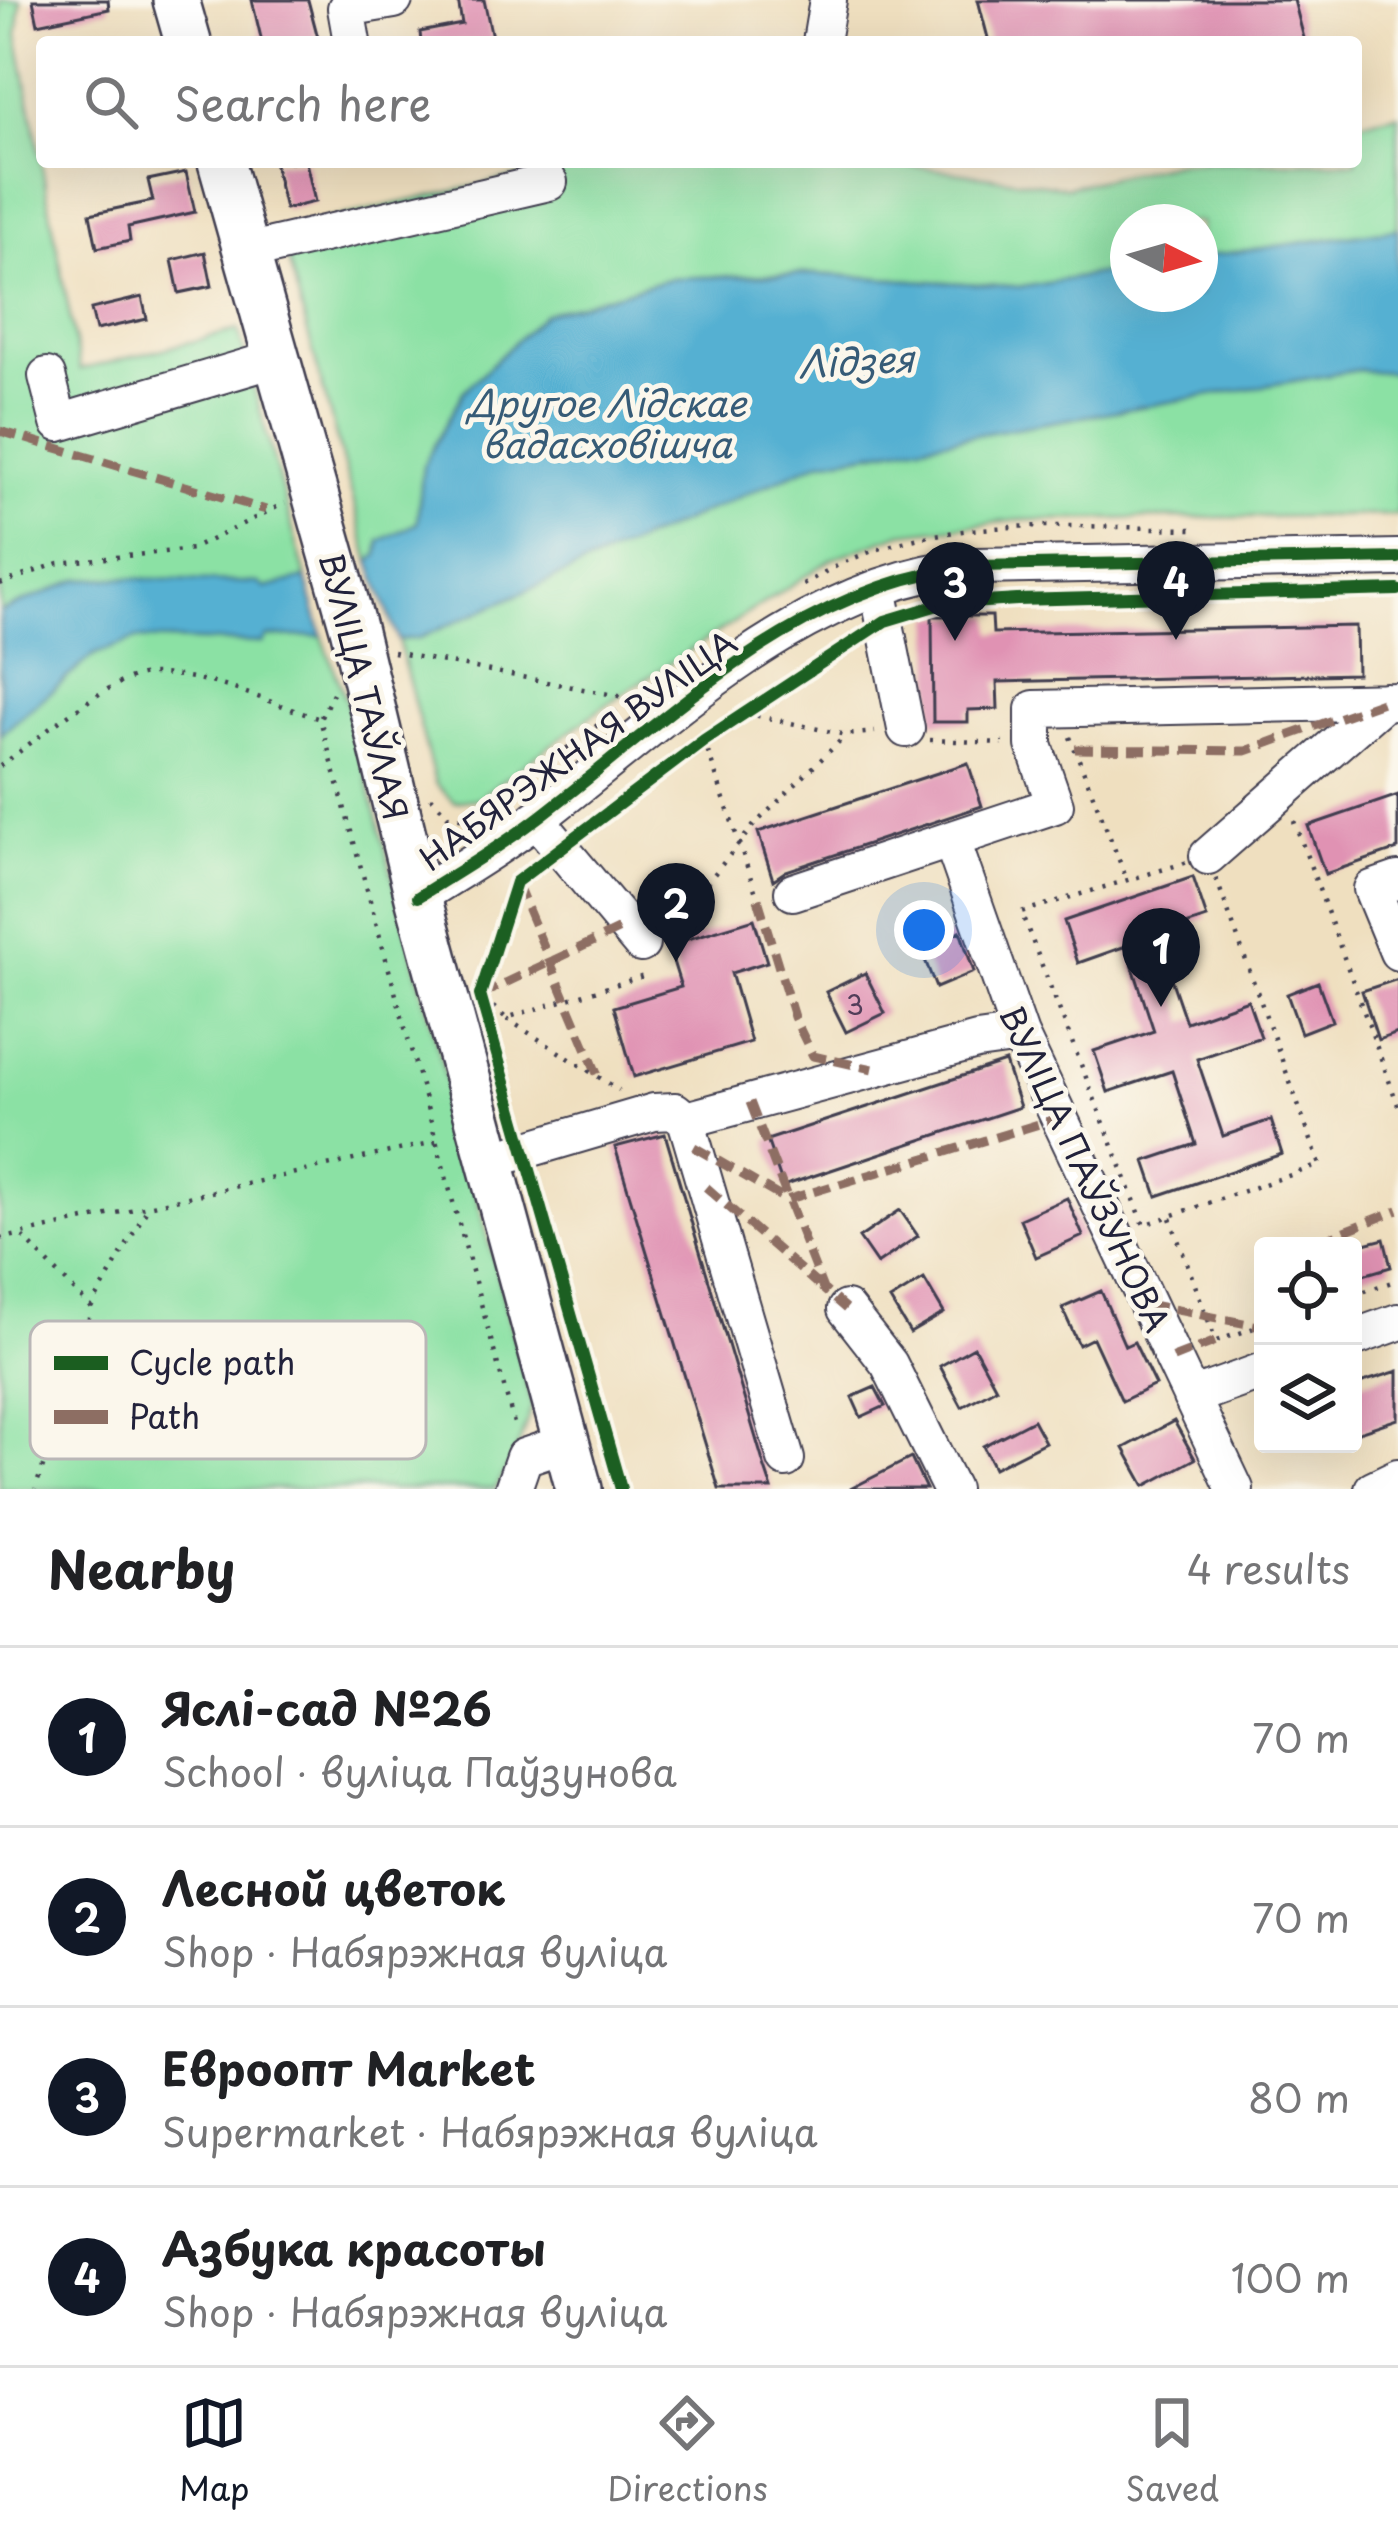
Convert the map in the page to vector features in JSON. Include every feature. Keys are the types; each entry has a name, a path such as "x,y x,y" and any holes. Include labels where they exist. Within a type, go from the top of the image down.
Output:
{"main road":[{"path":"176,0 186,36"},
{"name":"ВУЛІЦА ТАЎЛАЯ","path":"223,168 336,568 371,639 418,897 491,1160 588,1439 579,1489"}],"street":[{"path":"351,36 346,8 394,0"},
{"path":"822,36 828,0"},
{"path":"246,252 549,182"},
{"path":"47,376 59,423 275,359"},
{"name":"НАБЯРЭЖНАЯ ВУЛІЦА","path":"418,897 536,819 771,640 881,605 931,570 1398,558"},
{"path":"881,605 906,729"},
{"path":"775,895 1055,805 1034,745 1034,709 1391,701"},
{"path":"1208,856 1282,787 1391,701"},
{"path":"536,819 649,953"},
{"name":"ВУЛІЦА ПАЎЗУНОВА","path":"952,841 1019,1035 1235,1489"},
{"path":"1398,880 1372,889 1398,952"},
{"path":"491,1160 977,1041 1019,1035"},
{"path":"670,1116 786,1459"},
{"path":"845,1309 889,1364 951,1489"},
{"path":"1362,1335 1398,1322"},
{"path":"1191,1396 1254,1374"},
{"path":"518,1473 588,1439"},
{"path":"1372,1489 1398,1477"}],"path":[{"path":"0,584 58,563 192,549 296,499"},
{"path":"938,605 1255,594"},
{"path":"516,882 881,605"},
{"path":"371,639 629,698"},
{"path":"0,766 112,688 146,674 214,684 320,719"},
{"path":"338,682 320,719 440,1141 518,1473"},
{"path":"1059,709 1127,880"},
{"path":"745,712 846,735 906,729 919,740 1034,745"},
{"path":"506,1018 649,953 754,825 846,735"},
{"path":"704,740 738,848 775,895"},
{"path":"1282,787 1398,1105"},
{"path":"1208,856 1320,1165 1144,1225 1021,912 1127,880 1208,856"},
{"path":"480,995 506,1018 670,1116"},
{"path":"0,1239 440,1141"},
{"path":"88,1321 91,1308 147,1209"},
{"path":"1169,1217 1216,1341 1254,1328"},
{"path":"22,1236 91,1308"},
{"path":"1362,1292 1398,1280"},
{"path":"588,1439 621,1489"},
{"path":"35,1489 46,1459"}],"green space":[{"path":"0,0 21,0 17,34 36,135 36,168 42,168 80,370 238,330 322,636 347,703 532,1406 514,1458 495,1489 0,1489"},
{"path":"1398,114 1398,229 1218,254 1218,204 1110,204 1110,272 1024,287 812,274 672,278 544,314 423,466 417,523 380,541 378,556 370,562 280,230 575,168 926,168 1067,187 1152,168 1362,168 1362,122"},
{"path":"1358,370 1398,373 1398,515 1020,520 902,533 832,559 613,700 477,799 454,802 435,783 398,640 419,638 821,461"}],"water":[{"name":"Другое Лідскае вадасховішча","path":"1398,229 1398,373 1358,370 821,461 419,638 398,640 370,562 378,555 380,541 417,523 423,466 463,392 544,314 672,278 811,274 1024,287 1110,272 1110,312 1218,312 1218,254"},
{"path":"306,578 322,636 267,637 263,643 136,639 95,654 0,735 0,612 79,579 259,583 265,588"}],"building":[{"path":"33,0 108,0 109,9 38,24"},
{"path":"252,0 308,0 317,36 261,36"},
{"path":"458,0 484,0 492,36 420,36 420,32 462,24"},
{"path":"978,0 1294,0 1303,36 987,36"},
{"path":"275,168 307,168 315,202 285,209"},
{"path":"186,172 195,212 128,227 130,241 97,248 90,214 153,201 148,180"},
{"path":"205,252 212,286 179,293 172,260"},
{"path":"142,297 147,319 96,330 91,309"},
{"path":"932,616 992,616 993,633 1356,626 1357,674 997,682 998,709 968,710 968,722 933,722"},
{"path":"968,763 982,806 786,871 773,880 758,832"},
{"path":"1398,795 1398,849 1325,874 1308,826"},
{"path":"1193,877 1207,918 1156,935 1186,1022 1248,1000 1261,1037 1197,1059 1223,1136 1271,1120 1282,1154 1157,1196 1145,1161 1196,1144 1172,1071 1108,1092 1094,1051 1154,1031 1126,946 1078,963 1064,921"},
{"path":"754,919 767,962 731,973 751,1042 634,1077 614,1007 681,987 668,945"},
{"path":"960,931 974,972 936,988 920,947"},
{"path":"865,973 885,1013 846,1032 826,992"},
{"path":"1398,979 1398,1033 1378,1040 1362,991"},
{"path":"1318,982 1332,1021 1301,1033 1287,994"},
{"path":"1005,1062 1020,1107 783,1186 767,1140"},
{"path":"665,1134 772,1489 719,1489 615,1147"},
{"path":"1067,1198 1083,1236 1036,1257 1020,1219"},
{"path":"900,1210 918,1236 877,1264 859,1238"},
{"path":"1384,1239 1391,1267 1362,1275 1362,1245"},
{"path":"924,1279 944,1313 910,1333 890,1300"},
{"path":"1101,1291 1125,1346 1134,1342 1155,1385 1122,1401 1093,1338 1079,1345 1062,1308"},
{"path":"974,1347 996,1388 962,1407 940,1366"},
{"path":"1398,1371 1398,1419 1362,1431 1362,1382"},
{"path":"875,1387 885,1406 861,1417 852,1397"},
{"path":"1033,1420 1045,1442 994,1468 983,1446"},
{"path":"1174,1421 1195,1459 1145,1486 1124,1448"},
{"path":"911,1458 926,1489 850,1489"}],"marked path":[{"path":"0,431 266,510"},
{"path":"1075,749 1246,751 1385,701"},
{"path":"517,883 598,1076"},
{"path":"758,899 794,1017 813,1056 873,1069"},
{"path":"480,995 626,926"},
{"path":"750,1102 823,1289 846,1309"},
{"path":"694,1147 786,1200 1059,1118"},
{"path":"706,1187 818,1285"},
{"path":"1330,1237 1398,1210"},
{"path":"1147,1304 1254,1325"},
{"path":"1173,1358 1216,1341"}],"cycle path":[{"path":"418,897 534,821 739,661 852,598 912,577 976,566 1398,558"},
{"path":"621,1489 480,995 516,882 704,740 885,621 938,605 1017,600 1398,590"}],"place":[{"name":"Азбука красоты","path":"1176,640"},
{"name":"Евроопт Market","path":"955,641"},
{"name":"Лесной цветок","path":"676,962"},
{"name":"Яслі-сад №26","path":"1161,1007"}],"water label":[{"name":"Лідзея","path":"856,360"}]}
